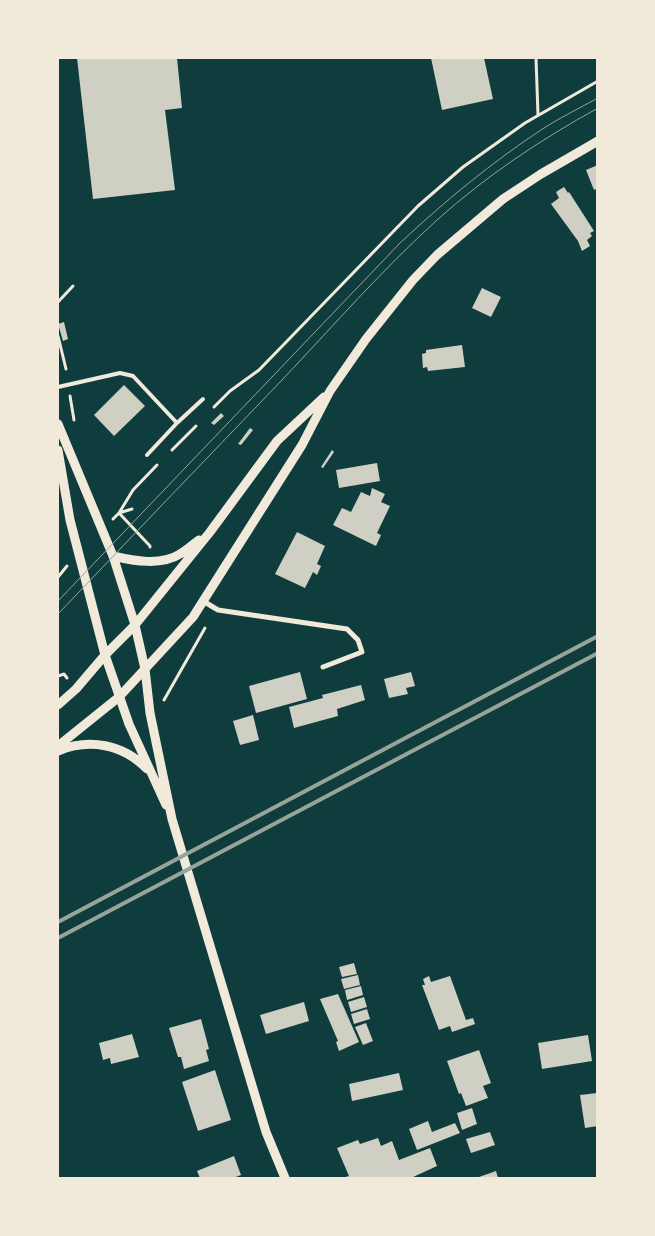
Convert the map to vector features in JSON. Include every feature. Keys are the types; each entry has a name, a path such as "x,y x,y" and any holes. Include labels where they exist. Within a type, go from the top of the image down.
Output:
{"street":[{"path":"58,746 119,697 193,617 302,445 330,391 384,316 413,280 437,255 503,199 541,174 598,141"},
{"path":"59,702 76,688 105,654 135,624 210,532 277,441 330,391"},
{"path":"58,424 113,556 135,624 150,713 172,819 266,1132 285,1178"},
{"path":"58,450 70,520 105,654 129,724 172,819"},
{"path":"113,556 146,562 161,560 179,555 210,532"},
{"path":"203,601 218,610 347,629 358,640 362,652 323,666"},
{"path":"58,751 67,747 90,743 109,746 139,760 150,773"}],"lane":[{"path":"58,388 120,373 132,376 177,423"},
{"path":"147,455 177,423 204,399"}],"path":[{"path":"536,58 538,115"},
{"path":"209,412 230,391 259,370 418,206 462,167 538,115 598,81"},
{"path":"58,302 73,286"},
{"path":"58,336 66,369"},
{"path":"168,455 202,420"},
{"path":"111,521 119,513 133,490 160,462"},
{"path":"119,513 132,509"},
{"path":"58,577 70,563"}],"building":[{"path":"77,58 177,58 182,108 165,110 175,190 93,199"},
{"path":"431,58 484,58 493,99 442,110"},
{"path":"598,165 598,188 594,190 586,170"},
{"path":"564,187 594,231 590,233 592,236 587,240 590,246 582,251 578,241 551,204 559,198 556,192"},
{"path":"482,288 501,297 491,317 472,308"},
{"path":"64,322 68,339 63,341 58,324"},
{"path":"462,345 465,367 428,371 427,367 423,368 422,354 426,353 426,350"},
{"path":"124,385 145,406 114,436 94,415"},
{"path":"221,413 224,416 214,425 211,423"},
{"path":"250,428 253,430 241,445 238,444"},
{"path":"332,450 334,452 323,468 321,467"},
{"path":"377,463 380,481 339,488 336,470"},
{"path":"372,488 385,494 381,502 390,506 377,533 381,535 376,546 333,525 342,508 351,512 361,492 370,496"},
{"path":"297,532 325,546 317,564 321,566 317,575 313,572 305,588 275,574"},
{"path":"300,672 307,699 256,713 249,686"},
{"path":"411,672 415,686 406,688 408,694 389,698 384,679"},
{"path":"361,685 365,700 337,709 338,716 294,728 289,707 323,698 322,695"},
{"path":"253,715 259,740 240,745 233,721"},
{"path":"354,963 357,974 342,977 339,967"},
{"path":"358,975 360,985 344,989 341,979"},
{"path":"429,976 431,982 450,976 466,1020 473,1018 475,1024 452,1032 450,1026 439,1030 422,985 425,985 423,979"},
{"path":"361,986 363,995 347,1000 345,990"},
{"path":"338,994 359,1042 339,1051 336,1042 338,1041 320,999"},
{"path":"364,997 367,1007 351,1012 348,1002"},
{"path":"304,1002 309,1021 266,1034 260,1015"},
{"path":"367,1009 370,1019 354,1024 351,1014"},
{"path":"201,1019 209,1049 206,1050 209,1061 184,1069 181,1057 178,1057 169,1028"},
{"path":"366,1023 373,1041 363,1045 355,1027"},
{"path":"132,1034 139,1057 111,1064 110,1058 103,1060 99,1043"},
{"path":"588,1035 592,1061 542,1069 538,1043"},
{"path":"479,1050 491,1083 483,1086 488,1098 466,1106 461,1093 459,1094 447,1061"},
{"path":"215,1070 231,1120 198,1131 182,1082"},
{"path":"399,1073 403,1090 352,1101 349,1084"},
{"path":"597,1093 598,1126 585,1128 580,1095"},
{"path":"472,1108 477,1124 462,1130 457,1113"},
{"path":"428,1121 432,1132 455,1123 460,1133 417,1150 409,1129"},
{"path":"490,1132 495,1145 471,1153 466,1139"},
{"path":"378,1138 381,1146 392,1141 399,1160 430,1148 437,1166 411,1178 342,1178 349,1176 337,1148 358,1140 360,1144"},
{"path":"234,1156 241,1175 233,1178 200,1178 197,1171"},
{"path":"496,1171 498,1178 479,1178 479,1177"}],"tram line":[{"path":"58,601 400,243 434,212 506,154 550,124 598,98"},
{"path":"58,614 377,278 437,220 475,188 534,146 598,108"}],"railway":[{"path":"58,922 598,636"},
{"path":"58,938 598,653"}]}
